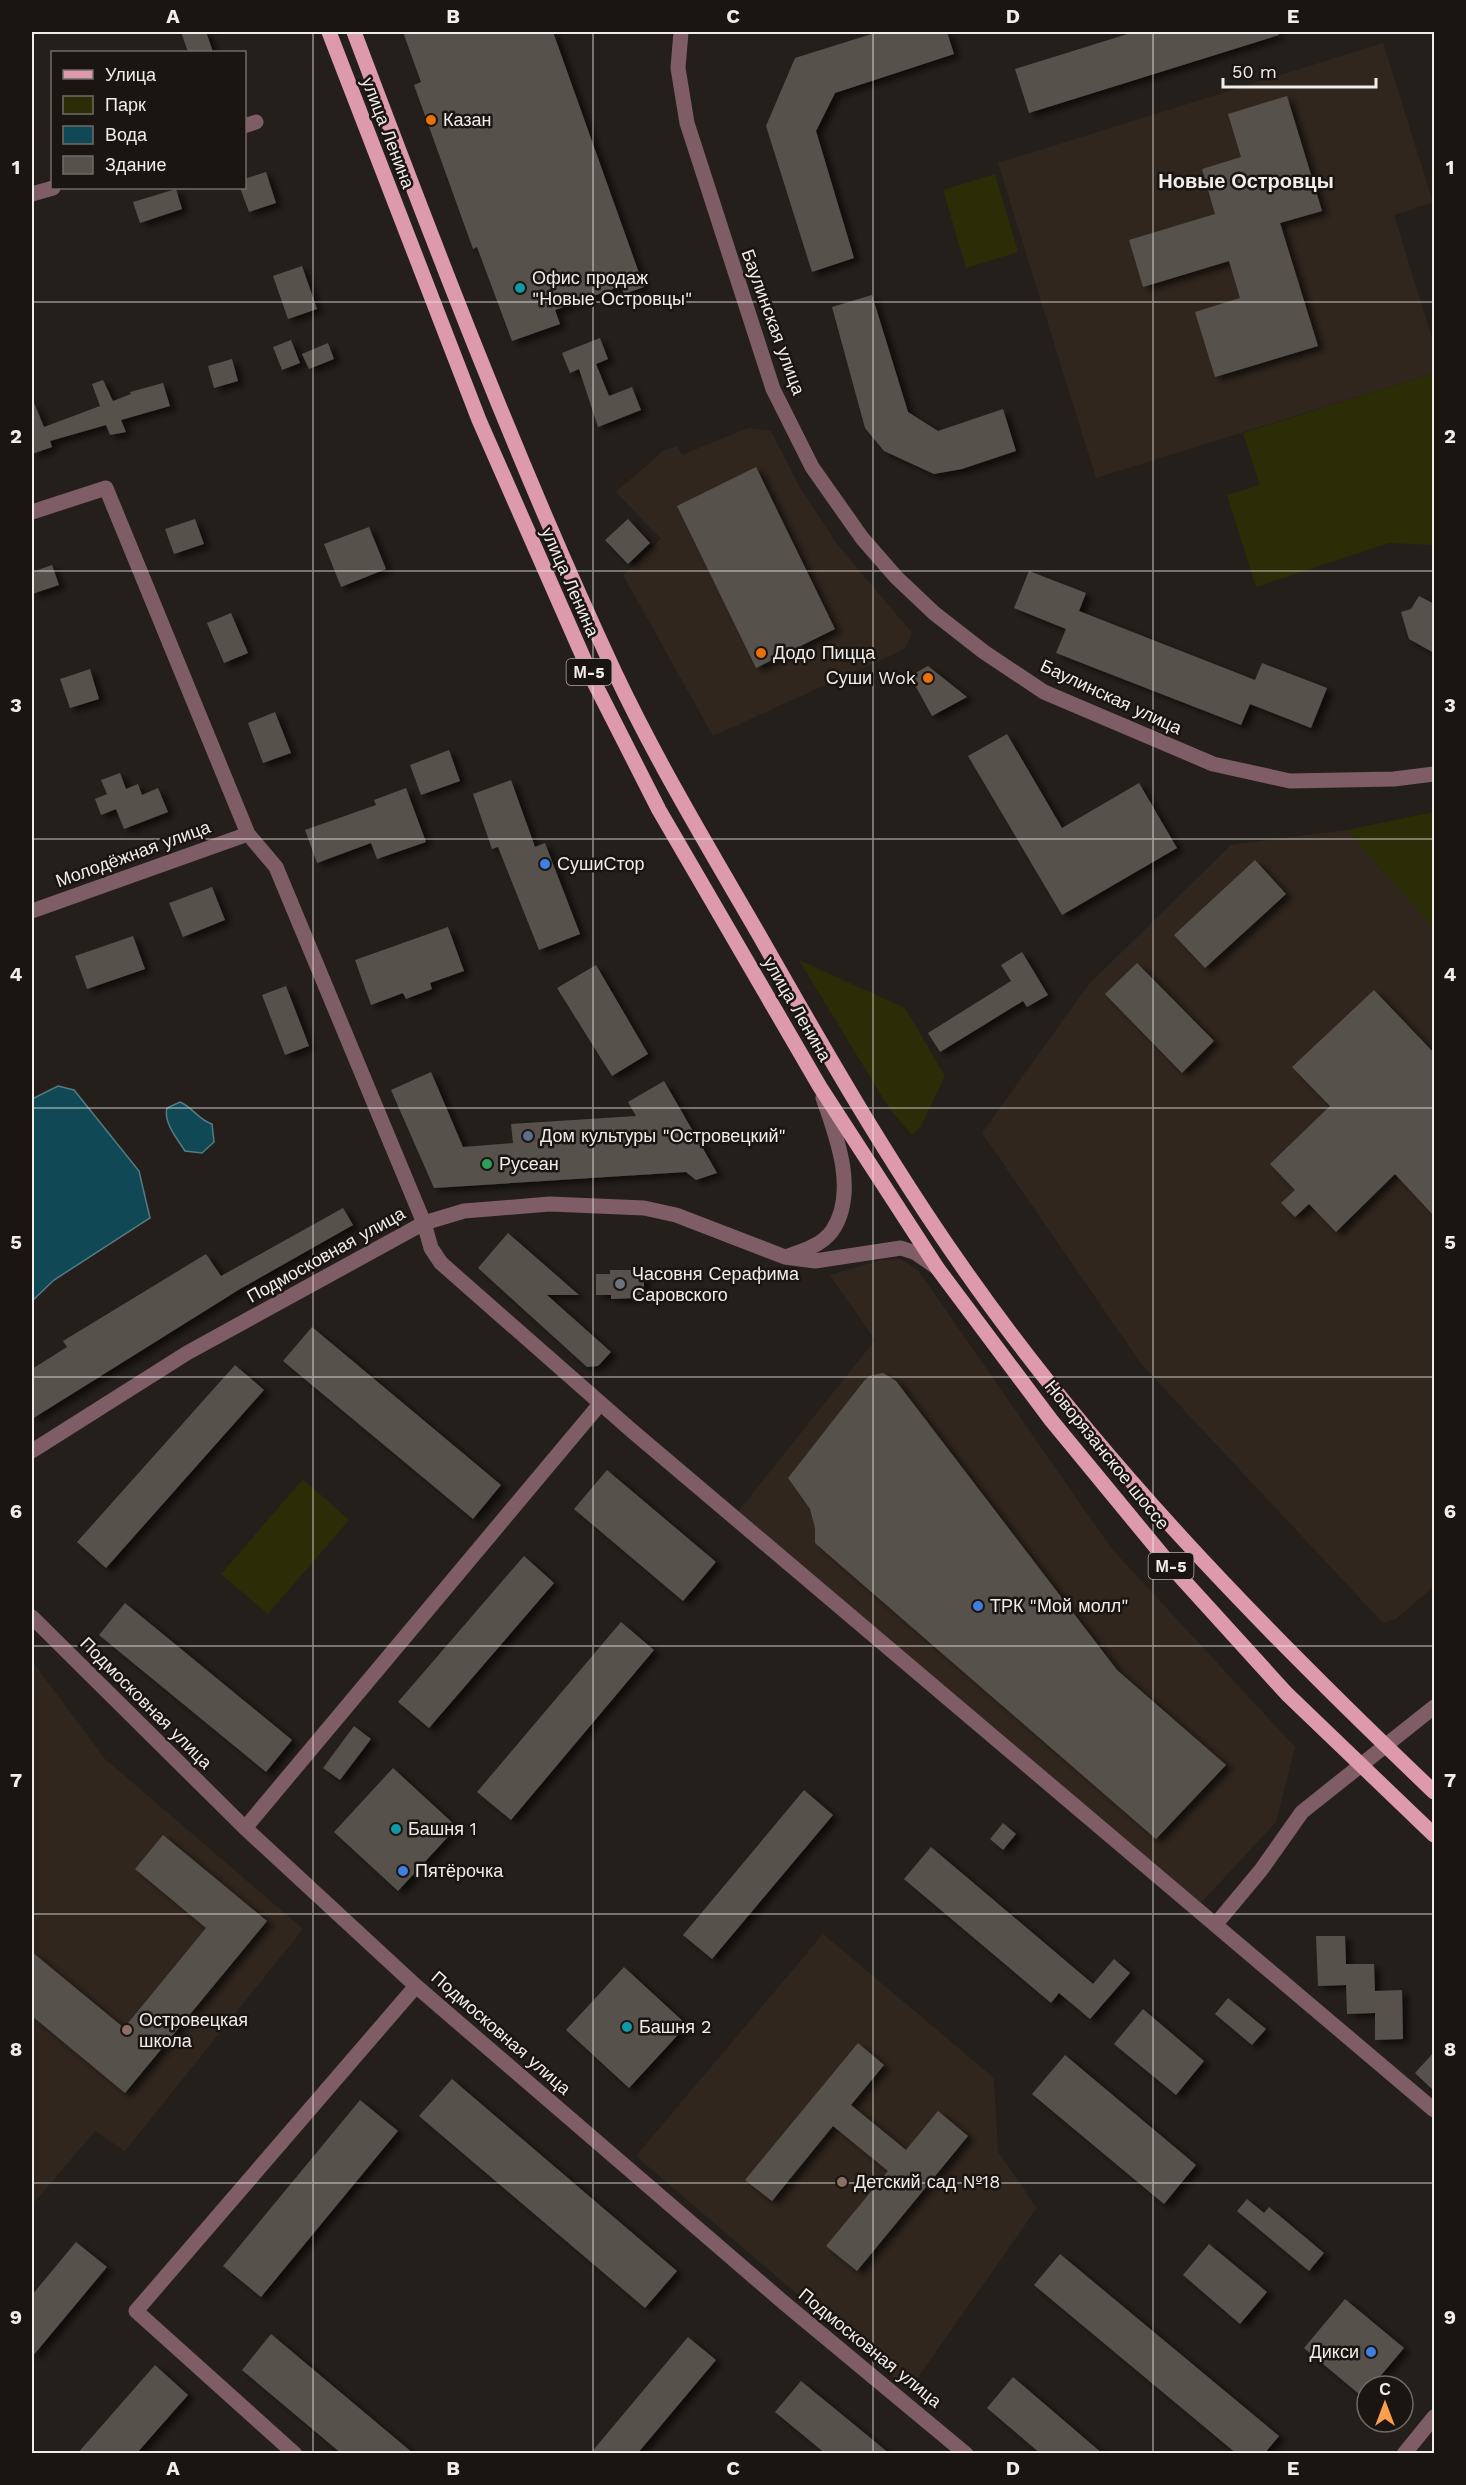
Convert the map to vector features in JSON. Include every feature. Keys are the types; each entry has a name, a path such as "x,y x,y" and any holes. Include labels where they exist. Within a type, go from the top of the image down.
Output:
{"main road":[{"name":"улица Ленина","path":"329,32 479,420 594,684 659,810 820,1087 938,1269"},
{"name":"улица Ленина","path":"354,32 502,412 618,678 682,801 820,1041 895,1167 961,1265"},
{"name":"Новорязанское шоссе","path":"961,1265 1071,1410 1192,1547 1384,1744 1434,1792"},
{"name":"Новорязанское шоссе","path":"938,1269 1051,1420 1177,1574 1287,1694 1434,1835"}],"street":[{"name":"Баулинская улица","path":"681,32 678,68 687,123 773,389 812,467 862,538 896,577 934,613 984,652 1044,692 1213,764 1290,781 1394,779 1434,774"},
{"path":"32,194 51,188"},
{"path":"32,512 106,488 248,834 276,867 424,1223 431,1248 441,1263 600,1404 1434,2110"},
{"name":"Молодёжная улица","path":"32,911 248,834"},
{"path":"785,1257 809,1248 824,1239 832,1231 841,1210 844,1192 842,1165 835,1131 820,1087"},
{"name":"Подмосковная улица","path":"32,1451 187,1353 424,1223 464,1211 550,1204 644,1208 676,1215 785,1257 815,1261 901,1248 916,1253 938,1269"},
{"path":"245,1828 600,1404"},
{"name":"Подмосковная улица","path":"32,1617 245,1828 416,1986 783,2302 966,2454"},
{"path":"1216,1924 1261,1870 1302,1812 1384,1744 1434,1707"},
{"path":"295,2454 136,2311 416,1986"},
{"path":"1404,2454 1434,2417"}],"shaded area":[{"path":"1383,43 1433,202 1394,215 1434,345 1434,373 1096,478 998,163"},
{"path":"748,428 771,431 799,486 837,544 912,633 905,649 713,736 623,575 661,539 616,492 663,451 677,446 682,455"},
{"path":"1347,830 1434,929 1434,1586 1396,1619 1383,1623 1142,1365 982,1133 1088,985 1231,845"},
{"path":"901,1259 918,1270 1111,1548 1295,1747 1276,1822 1201,1903 737,1513 875,1340 830,1275 881,1260"},
{"name":"Островецкая школа","path":"32,1661 105,1759 303,1929 125,2151 95,2131 32,2205"},
{"name":"Детский сад №18","path":"823,1934 994,2078 998,2152 1037,2208 909,2390 636,2156"}],"green space":[{"path":"995,174 1018,252 966,268 943,190"},
{"path":"1434,373 1434,545 1389,543 1256,587 1227,495 1260,485 1243,433"},
{"path":"1434,812 1434,929 1347,830"},
{"path":"799,960 905,1008 945,1076 920,1128 912,1135 889,1108"},
{"path":"303,1479 349,1520 268,1614 221,1574"}],"water":[{"path":"58,1086 74,1090 139,1171 150,1218 54,1280 32,1301 32,1099"},
{"path":"180,1102 212,1124 214,1142 202,1153 185,1151 169,1125 167,1108"}],"building":[{"path":"181,32 206,32 213,51 188,51"},
{"path":"403,32 553,32 644,287 624,294 621,286 555,310 560,324 512,341 477,247 473,249 414,85 421,82"},
{"path":"878,32 947,32 954,54 835,93 816,131 854,258 812,272 766,126 795,58"},
{"path":"1134,32 1278,32 1279,35 1029,113 1015,69"},
{"path":"1287,96 1322,211 1280,223 1318,346 1215,377 1195,312 1240,298 1229,261 1143,287 1129,240 1215,214 1202,169 1241,157 1228,114"},
{"path":"266,172 276,203 249,212 240,189 246,189 246,178"},
{"path":"176,189 182,209 140,223 133,202"},
{"path":"302,266 317,309 288,319 273,276"},
{"path":"872,295 908,412 938,431 1003,409 1016,451 962,469 934,474 884,451 865,428 832,307"},
{"path":"600,338 608,359 596,364 609,396 632,387 641,410 598,427 579,369 570,373 562,353"},
{"path":"291,340 300,363 282,370 273,347"},
{"path":"328,343 334,359 309,369 302,354"},
{"path":"232,359 238,381 214,388 208,366"},
{"path":"103,380 113,401 131,394 130,392 163,383 170,406 121,420 126,432 110,435 106,425 50,441 52,447 32,454 32,398 44,427 100,406 92,384"},
{"path":"756,467 835,629 756,668 677,506"},
{"path":"195,519 204,544 174,554 165,529"},
{"path":"628,519 650,543 628,564 605,540"},
{"path":"369,527 386,569 341,587 324,544"},
{"path":"52,565 59,585 32,594 32,572"},
{"path":"1029,571 1086,593 1079,611 1255,680 1262,663 1327,688 1311,728 1250,704 1241,725 1056,653 1066,629 1014,608"},
{"path":"1419,596 1434,604 1434,653 1409,639 1401,612 1411,609"},
{"path":"231,613 248,653 224,663 207,623"},
{"path":"928,666 967,697 932,716 910,676"},
{"path":"90,669 99,699 70,708 60,679"},
{"path":"275,712 291,753 263,763 248,723"},
{"path":"1007,734 1062,828 1139,783 1177,848 1062,915 968,756"},
{"path":"449,750 460,781 421,795 410,765"},
{"path":"120,773 126,789 138,784 142,795 158,788 168,812 124,829 116,809 101,815 95,799 107,794 101,780"},
{"path":"511,780 535,847 545,843 580,934 539,950 498,847 492,849 473,794"},
{"path":"406,788 426,842 377,859 371,843 317,863 305,830 376,805 374,800"},
{"path":"1255,860 1286,894 1205,968 1174,935"},
{"path":"212,887 225,920 183,937 169,903"},
{"path":"448,927 464,971 430,983 432,989 406,999 403,993 371,1005 355,960"},
{"path":"133,936 145,969 87,989 75,956"},
{"path":"1022,952 1048,995 1027,1007 1023,1001 940,1052 928,1033 1011,981 1001,965"},
{"path":"1137,963 1214,1041 1182,1073 1105,994"},
{"path":"596,965 648,1054 612,1076 557,988"},
{"path":"286,986 309,1046 285,1055 262,995"},
{"path":"1374,990 1434,1053 1434,1216 1395,1174 1336,1232 1309,1204 1295,1217 1281,1203 1295,1190 1270,1164 1330,1106 1292,1067"},
{"path":"431,1072 463,1147 513,1143 511,1124 636,1116 628,1102 664,1081 717,1173 696,1180 686,1172 434,1188 391,1090"},
{"path":"343,1208 353,1225 240,1289 32,1419 32,1369 67,1347 63,1341 206,1254 221,1276"},
{"path":"508,1233 579,1295 547,1295 611,1352 598,1366 587,1367 478,1268"},
{"name":"Часовня Серафима Саровского","path":"610,1270 635,1270 635,1273 644,1273 644,1295 635,1295 635,1298 611,1299 611,1295 596,1295 596,1274 610,1274"},
{"path":"312,1327 501,1485 473,1519 283,1361"},
{"path":"235,1365 264,1390 106,1568 77,1542"},
{"name":"ТРК \"Мой молл\"","path":"883,1373 896,1381 1117,1670 1226,1765 1156,1839 815,1543 815,1528 810,1509 788,1478 864,1381 869,1376"},
{"path":"607,1470 716,1562 683,1601 574,1509"},
{"path":"524,1556 554,1583 429,1728 398,1702"},
{"path":"125,1603 292,1740 266,1772 99,1635"},
{"path":"621,1622 654,1650 511,1820 477,1792"},
{"path":"354,1726 371,1739 340,1780 323,1768"},
{"name":"Башня 1","path":"393,1768 457,1827 398,1891 334,1832"},
{"path":"804,1790 833,1815 712,1959 683,1935"},
{"path":"1003,1823 1016,1834 1003,1850 990,1839"},
{"path":"163,1835 267,1921 125,2093 32,2016 32,1952 124,2028 206,1928 135,1869"},
{"path":"931,1847 1093,1984 1114,1959 1130,1973 1090,2019 1059,1993 1051,2003 904,1879"},
{"path":"1316,1936 1345,1936 1346,1964 1374,1964 1375,1991 1402,1990 1403,2039 1375,2040 1375,2013 1347,2014 1346,1985 1318,1986"},
{"name":"Башня 2","path":"624,1967 687,2025 629,2088 566,2030"},
{"path":"1228,1998 1266,2029 1252,2045 1215,2014"},
{"path":"1143,2009 1204,2061 1176,2095 1114,2044"},
{"path":"858,2043 884,2065 851,2105 906,2150 938,2111 968,2136 857,2271 826,2246 888,2171 833,2126 772,2201 745,2180"},
{"path":"1434,2052 1434,2091 1415,2073"},
{"path":"1065,2055 1196,2165 1164,2204 1032,2094"},
{"path":"452,2079 677,2271 645,2308 419,2116"},
{"path":"360,2100 398,2131 261,2297 223,2266"},
{"path":"1247,2199 1264,2213 1269,2207 1324,2253 1309,2271 1237,2211"},
{"path":"76,2242 107,2267 32,2357 32,2295"},
{"path":"1209,2244 1267,2292 1240,2324 1183,2275"},
{"path":"1060,2254 1279,2436 1264,2454 1237,2454 1034,2285"},
{"path":"1345,2299 1404,2348 1382,2374 1355,2374 1355,2391 1304,2348"},
{"path":"271,2334 414,2454 342,2454 242,2370"},
{"path":"688,2337 716,2360 637,2454 590,2454"},
{"path":"155,2365 188,2395 136,2454 77,2454"},
{"path":"1013,2377 1103,2454 1041,2454 987,2408"},
{"path":"801,2381 890,2454 826,2454 775,2412"}],"place":[{"name":"Казан","path":"431,120"},
{"name":"Офис продаж \"Новые Островцы\"","path":"520,288"},
{"name":"Додо Пицца","path":"761,653"},
{"name":"Суши Wok","path":"928,678"},
{"name":"СушиСтор","path":"545,864"},
{"name":"Дом культуры \"Островецкий\"","path":"528,1136"},
{"name":"Русеан","path":"487,1164"},
{"name":"Часовня Серафима Саровского","path":"620,1284"},
{"name":"ТРК \"Мой молл\"","path":"978,1606"},
{"name":"Башня 1","path":"396,1829"},
{"name":"Пятёрочка","path":"403,1871"},
{"name":"Башня 2","path":"627,2027"},
{"name":"Островецкая школа","path":"127,2030"},
{"name":"Детский сад №18","path":"842,2182"},
{"name":"Дикси","path":"1371,2352"}],"district":[{"name":"Новые Островцы","path":"1246,181"}]}
